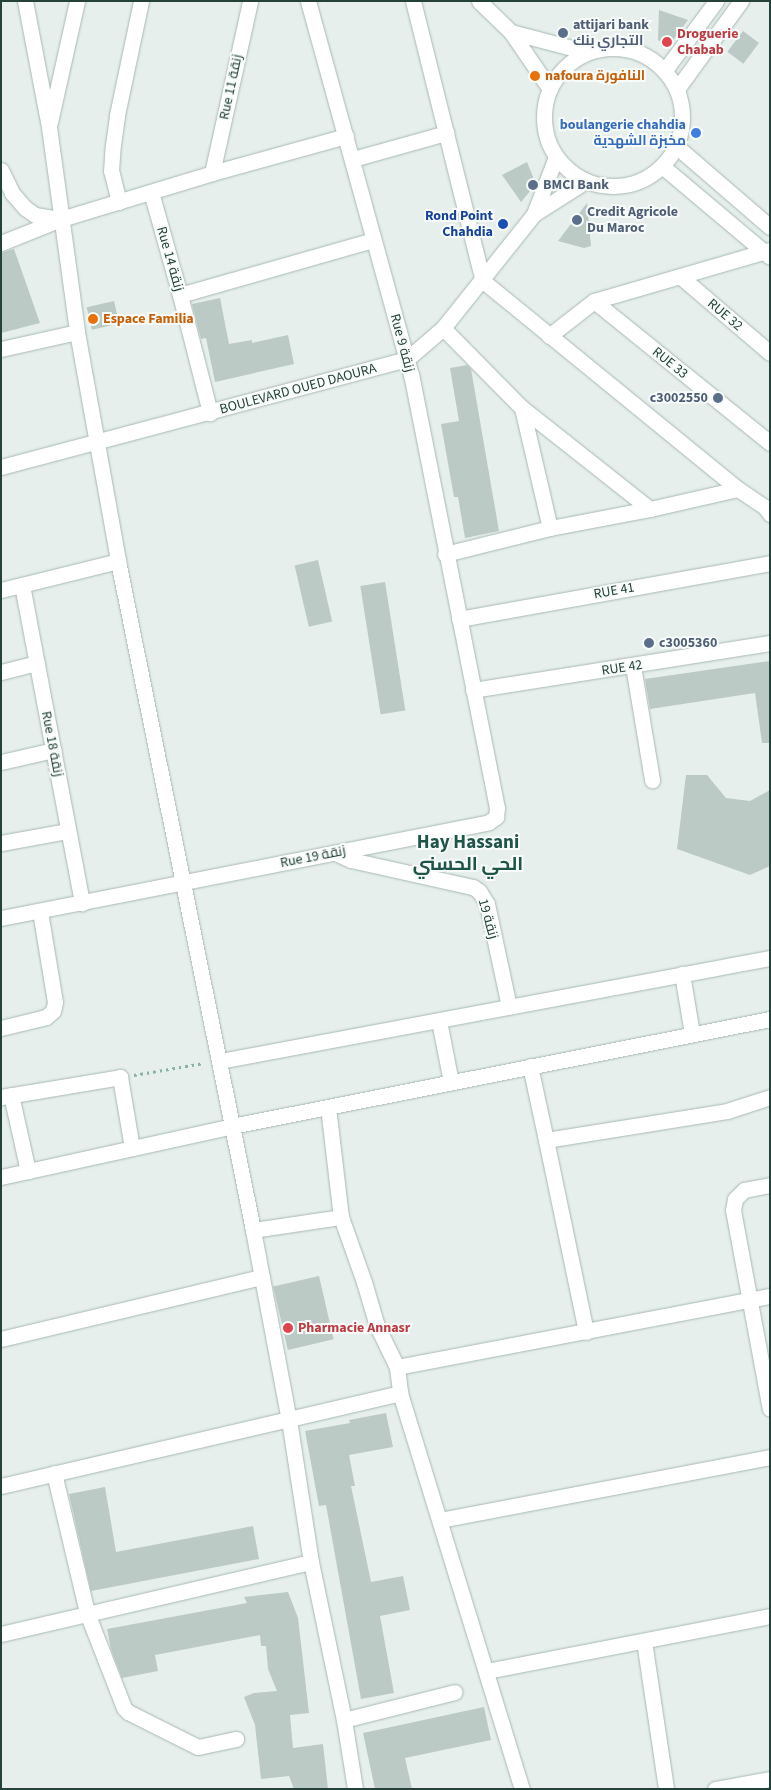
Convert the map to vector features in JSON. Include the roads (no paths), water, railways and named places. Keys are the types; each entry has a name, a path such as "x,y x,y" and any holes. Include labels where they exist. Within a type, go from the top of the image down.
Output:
{"street":[{"path":"25,1 49,128 77,332 96,442 118,561 220,1061 290,1420 311,1562 344,1720 355,1789"},
{"path":"49,128 77,1"},
{"path":"119,202 111,171 113,146 117,115 141,1"},
{"name":"Rue 11 زنقة","path":"212,173 250,1"},
{"name":"Rue 9 زنقة","path":"308,1 407,358 473,690"},
{"path":"413,1 483,281 738,489 768,509"},
{"path":"479,1 511,32 550,89"},
{"path":"664,70 716,1"},
{"path":"677,89 741,1"},
{"path":"511,32 587,52"},
{"path":"615,47 642,54 664,70 677,89 682,108 682,127 676,146 662,166 646,179 626,186 606,186 586,181 575,175 556,157 548,142 544,124 544,106 550,89 565,67 587,52 615,47"},
{"path":"352,159 446,133"},
{"path":"1,243 62,219 212,173 346,136"},
{"path":"676,146 770,227"},
{"name":"BOULEVARD OUED DAOURA","path":"1,467 210,413 407,358 444,328 534,214 556,157"},
{"path":"662,166 768,253"},
{"path":"1,170 12,193 25,208 35,215 62,219"},
{"name":"BOULEVARD OUED DAOURA","path":"534,214 586,181"},
{"name":"Rue 14 زنقة","path":"152,192 210,413"},
{"path":"180,295 373,240"},
{"path":"550,336 594,301 768,253"},
{"name":"RUE 32","path":"681,277 770,352"},
{"name":"RUE 33","path":"594,301 770,443"},
{"path":"444,328 522,408 650,509"},
{"path":"1,349 77,332"},
{"path":"522,408 550,528"},
{"path":"445,554 550,528 650,509 738,489"},
{"path":"1,590 118,561"},
{"name":"RUE 41","path":"459,619 770,563"},
{"name":"Rue 18 زنقة","path":"22,585 82,903"},
{"name":"RUE 42","path":"473,690 770,643"},
{"path":"1,672 37,663"},
{"path":"633,666 652,780"},
{"name":"Rue 19 زنقة","path":"1,918 489,822 496,817 497,808 473,690"},
{"path":"1,762 54,750"},
{"path":"1,844 68,831"},
{"name":"19 زنقة","path":"335,853 351,860 472,887 479,891 487,904 509,1006"},
{"path":"1,1028 46,1018 53,1011 55,1002 40,911"},
{"path":"220,1061 770,958"},
{"path":"682,974 692,1034"},
{"path":"1,1177 232,1126 770,1019"},
{"path":"439,1021 452,1082"},
{"path":"530,1066 586,1332"},
{"path":"28,1171 6,1096 120,1077 132,1148"},
{"path":"546,1140 727,1111 770,1097"},
{"path":"328,1107 341,1217 377,1326 397,1367 400,1393 522,1789"},
{"path":"770,1185 744,1190 735,1199 733,1210 770,1409"},
{"path":"253,1230 341,1217"},
{"path":"1,1339 262,1277"},
{"path":"397,1367 770,1296"},
{"path":"1,1486 400,1393"},
{"path":"440,1520 770,1457"},
{"path":"54,1473 87,1613 121,1703 128,1712 198,1748 236,1739"},
{"path":"1,1634 311,1562"},
{"path":"487,1671 770,1616"},
{"path":"644,1641 666,1789"},
{"path":"344,1720 455,1692"},
{"path":"715,1789 770,1779"}],"place":[{"name":"attijari bank التجاري بنك","path":"563,33"},
{"name":"Droguerie Chabab","path":"667,42"},
{"name":"nafoura النافورة","path":"535,76"},
{"name":"boulangerie chahdia مخبزة الشهدية","path":"696,133"},
{"name":"BMCI Bank","path":"533,185"},
{"name":"Credit Agricole Du Maroc","path":"577,220"},
{"name":"Rond Point Chahdia","path":"503,224"},
{"name":"Espace Familia","path":"93,319"},
{"name":"c3002550","path":"718,398"},
{"name":"c3005360","path":"649,643"},
{"name":"Pharmacie Annasr","path":"288,1328"}],"district":[{"name":"Hay Hassani الحي الحسني","path":"468,854"}]}
